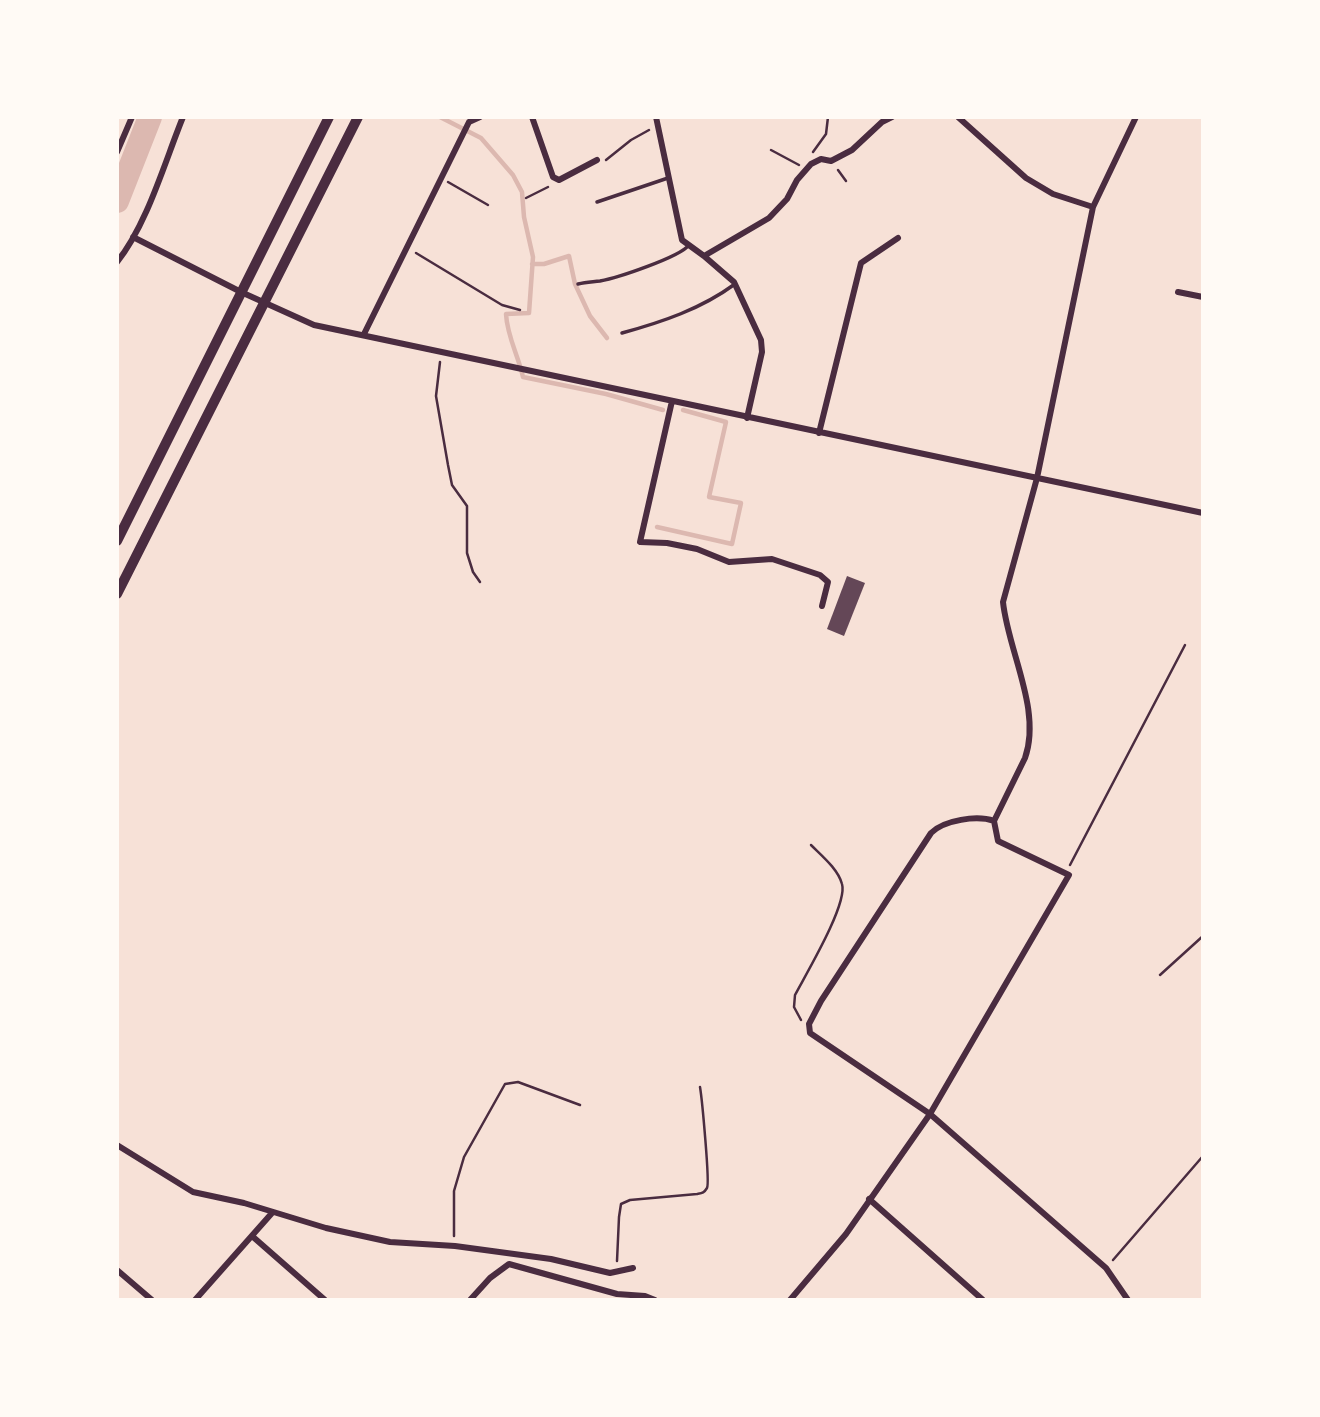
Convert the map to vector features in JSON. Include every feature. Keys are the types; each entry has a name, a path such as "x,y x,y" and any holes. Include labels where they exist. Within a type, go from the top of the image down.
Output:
{"main road":[{"path":"117,541 329,117"},
{"path":"117,594 358,117"}],"street":[{"path":"117,152 132,117"},
{"path":"117,262 133,237 183,117"},
{"path":"364,334 469,122 480,117"},
{"path":"532,117 553,177 565,178 597,160"},
{"path":"656,117 682,240 724,271 735,284 761,340 762,352 747,418"},
{"path":"704,256 769,218 787,199 808,166 821,159 833,160 852,150 881,122 892,117"},
{"path":"958,117 1026,178 1053,194 1093,207"},
{"path":"790,1300 846,1234 930,1114 1069,875 998,841 994,821 1029,749 1030,727 1023,685 1005,622 1003,602 1037,478 1093,207 1136,117"},
{"path":"133,237 241,292 314,325 1203,513"},
{"path":"819,433 861,263 898,238"},
{"path":"1178,292 1203,297"},
{"path":"672,401 640,542 667,543 697,549 729,562 772,559 820,575 828,582 822,606"},
{"path":"994,821 986,818 944,824 931,833 821,1001 809,1024 810,1033 815,1039 930,1114 1106,1268 1128,1300"},
{"path":"117,1145 193,1192 244,1203 326,1228 390,1242 455,1246 551,1259 610,1273 634,1268"},
{"path":"869,1199 983,1300"},
{"path":"195,1300 272,1213"},
{"path":"252,1236 325,1300"},
{"path":"470,1300 490,1278 509,1265 617,1294 645,1296 655,1300"},
{"path":"117,1270 152,1300"}],"lane":[{"path":"597,202 668,178"},
{"path":"578,284 601,281 651,266 685,250 689,244"},
{"path":"622,333 698,308 735,284"}],"path":[{"path":"771,150 808,166 812,153 826,134 828,117"},
{"path":"597,160 601,164 631,139 658,125"},
{"path":"833,160 846,181"},
{"path":"442,179 488,205"},
{"path":"526,198 553,184 557,179"},
{"path":"407,247 502,305 520,310"},
{"path":"442,351 436,396 452,485 467,506 467,553 473,572 480,582"},
{"path":"1066,873 1185,645"},
{"path":"809,1024 797,1016 794,1007 795,995 830,927 843,891 841,880 832,867 811,845"},
{"path":"1160,975 1203,936"},
{"path":"455,1246 454,1191 464,1157 505,1084 518,1082 580,1105"},
{"path":"617,1271 621,1205 630,1200 697,1194 707,1188 709,1180 705,1164 700,1087"},
{"path":"1106,1268 1203,1156"}],"building":[{"path":"847,576 865,583 844,636 827,629"}],"waterway":[{"path":"117,201 150,117"},
{"path":"440,117 481,138 513,175 522,192 524,217 533,257 529,313 506,314 508,330 523,377 606,394 663,410"},
{"path":"532,264 544,264 569,256 575,284 590,316 607,338"},
{"path":"657,527 732,544 741,503 709,497 726,422 683,410"}]}
